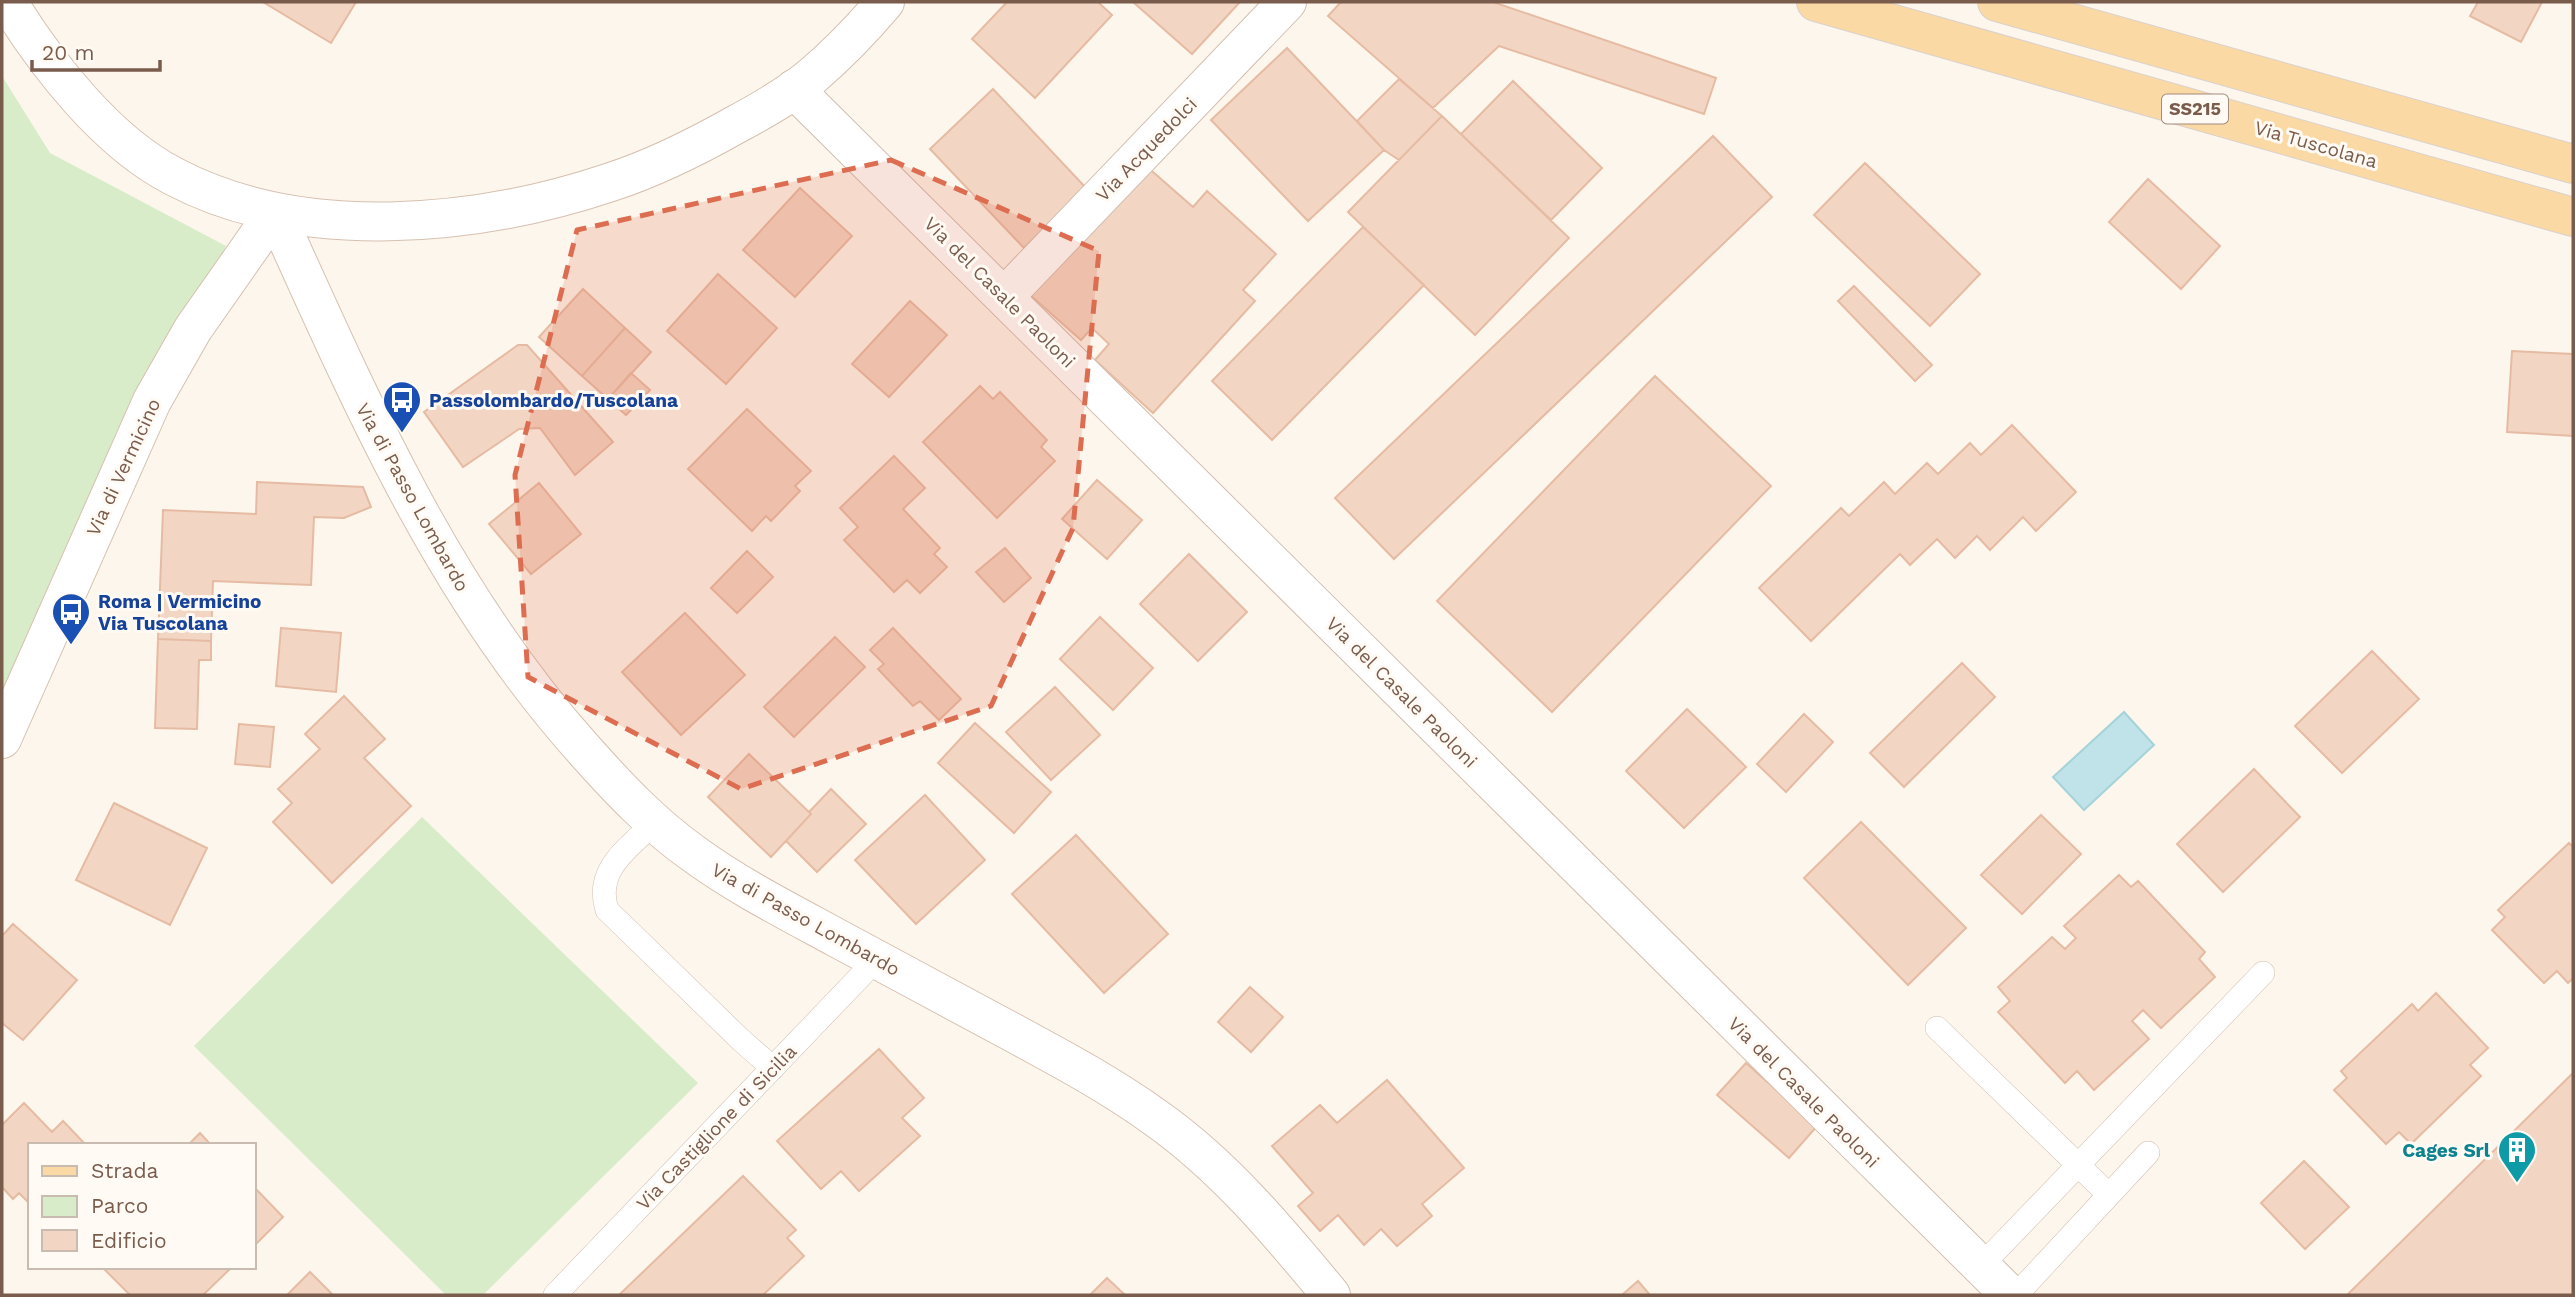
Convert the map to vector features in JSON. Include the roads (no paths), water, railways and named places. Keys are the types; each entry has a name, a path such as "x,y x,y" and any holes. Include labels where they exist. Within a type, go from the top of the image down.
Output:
{"main road":[{"name":"Via Tuscolana","path":"1816,2 2573,217"},
{"name":"SS215","path":"1997,2 2573,164"}],"street":[{"path":"8,2 58,74 134,149 171,176 238,203 275,212 336,220 449,217 542,201 612,182 660,163 729,129 794,89 847,43 885,2"},
{"name":"Via Acquedolci","path":"1005,296 1287,2"},
{"name":"Via del Casale Paoloni","path":"794,89 2010,1295"},
{"name":"Via di Vermicino","path":"2,739 152,401 193,329 275,212"},
{"name":"Via di Passo Lombardo","path":"275,212 365,411 448,566 490,631 548,709 619,789 693,853 725,875 1072,1065 1157,1119 1199,1152 1247,1198 1331,1295"}],"lane":[{"path":"655,822 612,866 605,879 603,896 607,910 773,1068"},
{"name":"Via Castiglione di Sicilia","path":"555,1295 877,959"},
{"path":"1980,1267 2263,974"},
{"path":"1937,1028 2109,1195"},
{"path":"2015,1295 2148,1153"}],"water":[{"path":"2124,712 2154,745 2084,810 2053,777"}],"place":[{"name":"Passolombardo/Tuscolana","path":"402,434"},
{"name":"Roma | Vermicino Via Tuscolana","path":"71,646"},
{"name":"Cages Srl","path":"2517,1184"}]}
